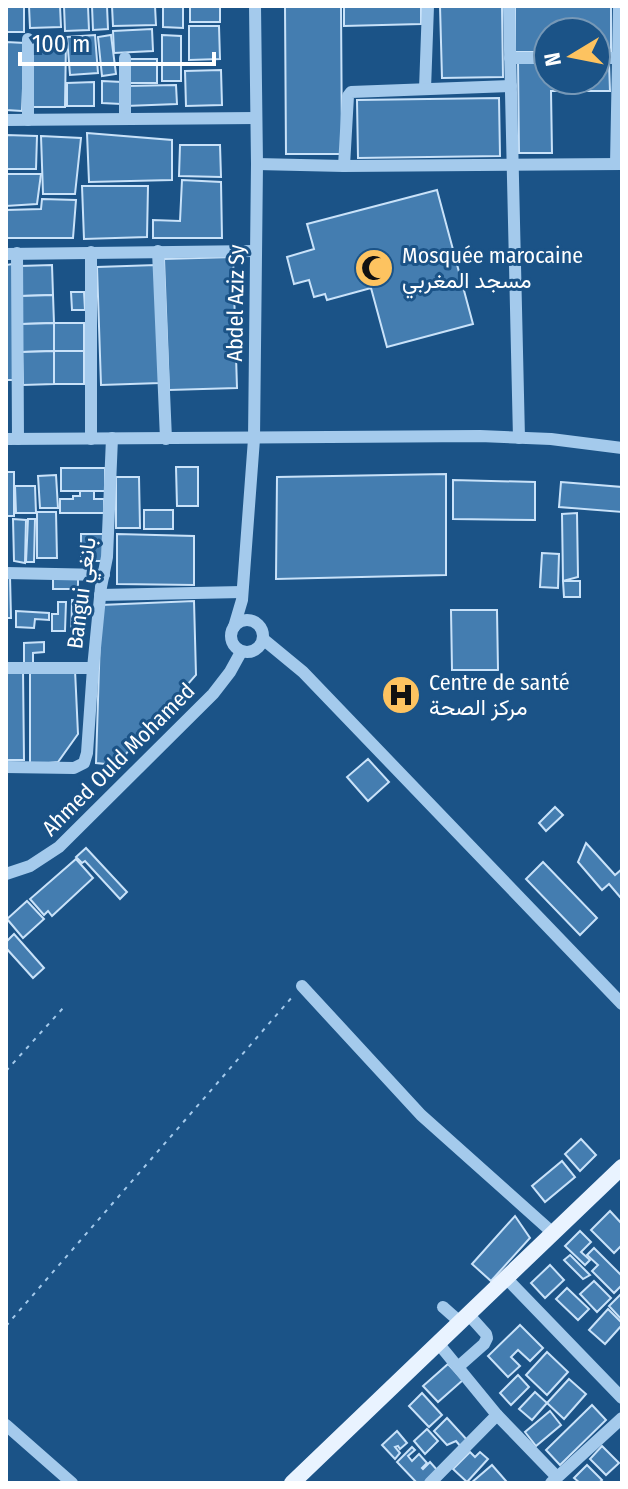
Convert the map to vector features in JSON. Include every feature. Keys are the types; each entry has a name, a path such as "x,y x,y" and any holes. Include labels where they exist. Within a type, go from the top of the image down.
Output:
{"main road":[{"path":"292,1483 622,1167"}],"street":[{"name":"Abdel Aziz Sy","path":"234,627 242,596 254,439 255,6"},
{"path":"425,89 428,6"},
{"path":"509,6 519,438"},
{"path":"257,164 619,164 619,6"},
{"path":"28,39 28,120"},
{"path":"125,58 125,119"},
{"path":"510,58 532,58"},
{"path":"612,58 618,58"},
{"path":"344,166 348,96 351,92 511,86"},
{"path":"6,120 256,118"},
{"path":"158,251 166,439"},
{"path":"256,251 12,254 12,439 480,436 551,439 622,448"},
{"path":"91,252 91,439"},
{"name":"Bangui بانغي","path":"6,767 74,768 84,763 100,595 107,557 112,438"},
{"path":"6,573 104,575"},
{"path":"100,595 242,596 262,630 263,639 257,649 241,652 233,644 231,632 237,623 246,620 256,623"},
{"path":"263,639 303,672 622,1004"},
{"name":"Ahmed Ould Mohamed","path":"6,874 42,860 59,847 213,694 241,652"},
{"path":"6,668 93,668"},
{"path":"302,986 421,1115 553,1233"},
{"path":"506,1278 622,1398"},
{"path":"443,1307 486,1334 484,1344 458,1367"},
{"path":"438,1343 554,1480 622,1418"},
{"path":"430,1483 497,1415"},
{"path":"6,1425 72,1483"}],"path":[{"path":"6,1326 302,986"},
{"path":"6,1071 64,1007"}],"building":[{"path":"6,6 24,6 24,32 6,32"},
{"path":"29,6 60,6 61,27 30,28"},
{"path":"64,6 88,6 89,30 65,31"},
{"path":"92,6 107,6 108,29 93,30"},
{"path":"112,6 155,6 156,25 113,26"},
{"path":"163,6 183,6 183,28 163,27"},
{"path":"190,6 220,6 220,22 190,22"},
{"path":"285,6 341,6 342,154 286,154"},
{"path":"344,6 421,6 421,24 344,26"},
{"path":"440,6 502,6 503,77 442,78"},
{"path":"515,6 611,6 611,16 532,16 532,52 515,52"},
{"path":"189,26 219,26 220,59 189,60"},
{"path":"152,29 153,51 114,53 113,31"},
{"path":"95,35 98,73 70,75 67,37"},
{"path":"111,35 116,74 102,76 98,37"},
{"path":"162,35 181,36 181,81 162,81"},
{"path":"32,38 66,39 65,107 30,107"},
{"path":"6,42 25,43 22,111 6,110"},
{"path":"127,59 157,59 157,83 127,83"},
{"path":"518,62 532,62 532,96 551,96 552,153 519,153"},
{"path":"221,70 222,105 186,106 185,71"},
{"path":"102,81 122,82 121,104 102,103"},
{"path":"94,82 94,106 67,106 67,83"},
{"path":"176,85 177,104 126,106 126,86"},
{"path":"499,98 500,156 358,158 357,100"},
{"path":"87,133 172,140 172,180 89,182"},
{"path":"6,135 37,136 36,169 6,169"},
{"path":"41,136 81,138 75,194 43,194"},
{"path":"180,145 220,145 221,177 179,176"},
{"path":"6,174 41,174 37,204 6,206"},
{"path":"182,180 221,182 222,238 153,238 153,220 180,221"},
{"path":"82,186 148,186 147,237 84,239"},
{"name":"Mosquée marocaine مسجد المغربي","path":"437,190 473,324 387,347 371,288 327,300 325,294 314,297 309,280 294,284 287,257 314,249 307,224"},
{"path":"42,199 76,200 73,238 6,238 6,210 41,209"},
{"path":"233,257 237,388 169,390 164,259"},
{"path":"13,264 17,380 6,380 6,265"},
{"path":"52,265 53,295 21,296 20,266"},
{"path":"156,265 160,383 101,385 97,267"},
{"path":"71,292 84,292 85,310 72,310"},
{"path":"53,295 54,323 22,324 21,296"},
{"path":"54,323 54,351 22,352 22,324"},
{"path":"54,323 84,323 84,351 54,351"},
{"path":"54,351 54,384 23,385 22,352"},
{"path":"54,351 84,351 84,384 54,384"},
{"path":"176,467 198,467 198,506 177,506"},
{"path":"61,468 105,468 105,491 61,491"},
{"path":"6,472 14,472 14,516 6,516"},
{"path":"446,474 446,575 276,579 277,477"},
{"path":"56,475 58,508 40,508 38,476"},
{"path":"116,477 139,477 140,528 116,528"},
{"path":"453,480 535,482 535,520 453,519"},
{"path":"561,482 622,487 622,512 559,507"},
{"path":"15,486 35,486 36,513 16,513"},
{"path":"80,491 94,491 94,499 104,499 104,513 60,513 60,499 73,499 73,496 80,496"},
{"path":"144,510 173,510 173,529 144,529"},
{"path":"37,512 56,512 57,558 37,558"},
{"path":"577,513 578,577 563,581 562,514"},
{"path":"13,519 26,520 25,563 14,561"},
{"path":"28,519 35,519 34,562 26,562"},
{"path":"81,534 104,534 104,561 81,561"},
{"path":"117,534 194,536 194,585 117,584"},
{"path":"542,553 559,554 558,588 540,587"},
{"path":"6,576 10,576 11,618 6,618"},
{"path":"53,578 78,578 78,589 53,589"},
{"path":"563,581 580,581 580,597 564,597"},
{"path":"72,600 78,600 77,643 71,643"},
{"path":"194,601 196,675 116,765 96,763 101,605"},
{"path":"58,602 66,602 65,631 52,631 52,614 58,614"},
{"path":"451,610 497,610 498,670 452,670"},
{"path":"16,611 49,613 49,620 35,619 34,628 16,627"},
{"path":"44,642 44,652 33,653 33,663 24,664 24,643"},
{"path":"6,670 23,670 24,760 6,760"},
{"path":"75,670 78,734 58,762 30,765 30,672"},
{"path":"368,759 389,782 368,801 347,777"},
{"path":"555,807 563,815 546,831 539,823"},
{"path":"586,843 615,875 622,869 622,896 609,884 602,890 578,862"},
{"path":"86,848 127,892 120,899 85,861 82,863 76,857"},
{"path":"76,859 93,878 52,916 48,911 44,915 30,899"},
{"path":"543,862 597,918 580,935 526,879"},
{"path":"27,901 44,919 23,938 7,919"},
{"path":"14,934 44,968 33,978 6,948 6,942"},
{"path":"581,1139 596,1155 580,1171 565,1154"},
{"path":"562,1161 575,1177 545,1202 532,1186"},
{"path":"610,1211 622,1224 622,1245 614,1253 591,1230"},
{"path":"515,1216 530,1238 491,1281 472,1264"},
{"path":"580,1231 591,1242 581,1252 590,1260 585,1265 565,1246"},
{"path":"594,1248 622,1276 622,1285 614,1293 592,1271 598,1265 587,1255"},
{"path":"570,1255 590,1275 583,1279 564,1260"},
{"path":"550,1265 564,1280 545,1298 531,1283"},
{"path":"594,1281 611,1298 597,1312 580,1294"},
{"path":"567,1288 589,1309 578,1320 556,1299"},
{"path":"622,1293 622,1320 609,1306"},
{"path":"608,1309 622,1325 605,1344 589,1330"},
{"path":"520,1325 543,1348 530,1361 518,1350 511,1357 520,1366 508,1377 488,1356"},
{"path":"547,1352 568,1372 547,1395 526,1375"},
{"path":"448,1364 463,1380 438,1402 423,1386"},
{"path":"518,1375 529,1387 511,1405 500,1393"},
{"path":"569,1379 586,1394 564,1419 547,1403"},
{"path":"535,1392 547,1403 532,1420 519,1409"},
{"path":"422,1393 442,1415 429,1427 409,1406"},
{"path":"592,1405 606,1420 560,1465 546,1450"},
{"path":"550,1411 561,1425 536,1446 525,1432"},
{"path":"447,1418 468,1441 461,1447 456,1441 447,1445 434,1431"},
{"path":"427,1429 438,1441 425,1454 414,1441"},
{"path":"397,1431 407,1443 400,1449 395,1447 400,1453 395,1459 382,1445"},
{"path":"602,1446 619,1463 606,1475 590,1459"},
{"path":"412,1447 415,1450 408,1456 412,1461 419,1454 427,1463 423,1469 430,1462 438,1471 426,1483 417,1483 397,1462"},
{"path":"470,1452 475,1457 480,1452 488,1459 467,1482 453,1469"},
{"path":"492,1465 506,1481 504,1483 471,1483"},
{"path":"587,1465 602,1480 599,1483 580,1483 574,1478"}],"place":[{"name":"Mosquée marocaine مسجد المغربي","path":"374,268"},
{"name":"Centre de santé مركز الصحة","path":"401,695"}]}
